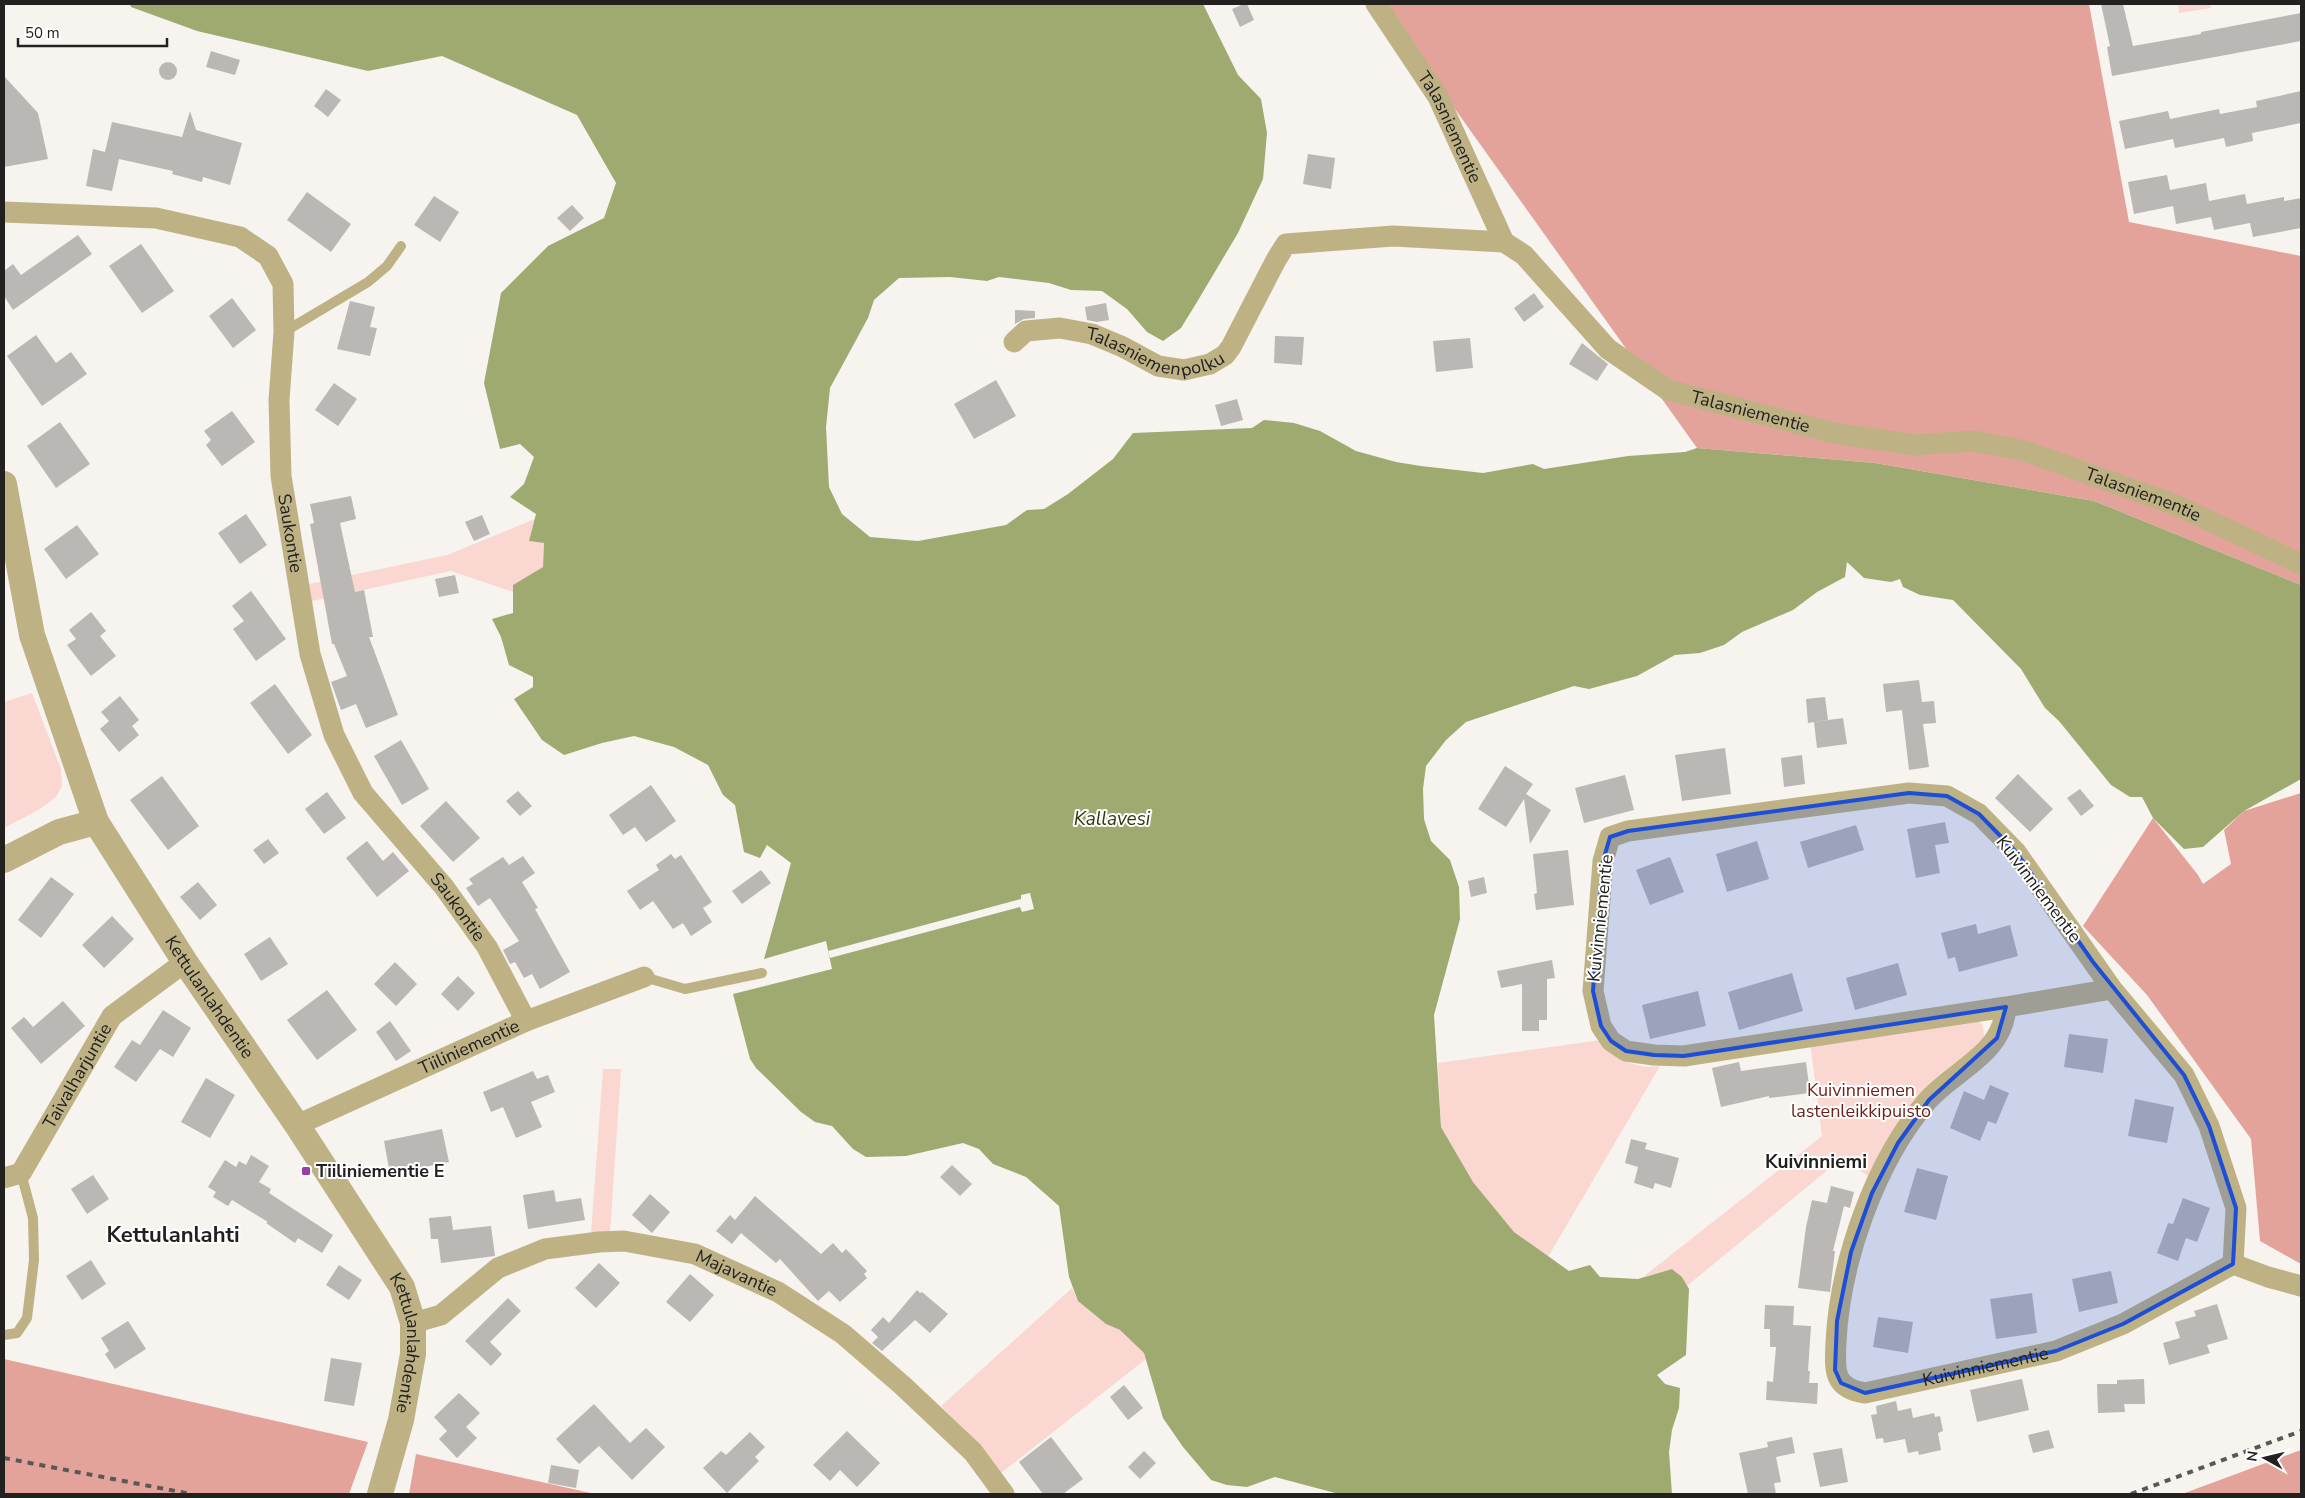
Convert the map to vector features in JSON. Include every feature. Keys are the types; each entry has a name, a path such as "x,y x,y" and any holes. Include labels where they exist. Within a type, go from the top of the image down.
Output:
{"street":[{"name":"Talasniementie","path":"1376,4 1438,97 1504,242 1524,255 1608,349 1668,390 1834,433 1915,445 1974,442 2025,451 2178,506 2301,564"},
{"name":"Saukontie","path":"4,212 156,218 240,237 268,256 283,284 284,332 279,400 281,476 310,654 334,734 363,793 444,887 487,947 526,1021"},
{"name":"Talasniemenpolku","path":"1014,342 1026,331 1060,328 1092,334 1158,366 1184,370 1210,364 1225,355 1286,244 1393,236 1504,242"},
{"name":"Kettulanlahdentie","path":"4,484 32,635 96,822 185,962 297,1125 402,1288 414,1323 413,1354 401,1420 380,1494"},
{"name":"Kuivinniementie","path":"2006,1007 2005,1022 1997,1038 1986,1051 1928,1100 1898,1143 1872,1193 1851,1252 1837,1321 1835,1370 1841,1383 1852,1391 1865,1393 2056,1351 2123,1324 2233,1264 2236,1208 2209,1126 2184,1075 2112,989 2016,852 1979,814 1947,796 1910,793 1628,831 1610,837 1603,861 1593,991 1601,1026 1611,1041 1626,1051 1654,1055 1684,1056 2112,989"},
{"path":"4,860 59,832 96,822"},
{"name":"Taivalharjuntie","path":"13,1176 112,1016 185,962"},
{"name":"Tiiliniementie","path":"297,1125 526,1021 644,977"},
{"name":"Majavantie","path":"414,1323 441,1315 498,1268 546,1249 599,1242 624,1242 695,1254 778,1292 843,1334 902,1385 973,1452 1004,1494"},
{"path":"2233,1264 2268,1278 2301,1286"}],"lane":[{"path":"284,332 368,282 387,266 401,246"},
{"path":"644,977 684,989 762,973"},
{"path":"4,1336 17,1333 27,1318 34,1260 33,1218 13,1176"}],"highlighted area":[{"path":"1909,793 1947,796 1979,814 2016,852 2093,962 2184,1075 2209,1126 2236,1208 2233,1264 2123,1324 2056,1351 1865,1393 1841,1383 1835,1370 1837,1321 1851,1252 1872,1193 1898,1143 1929,1100 1997,1038 2006,1007 1684,1056 1654,1055 1626,1051 1611,1041 1601,1026 1593,991 1603,861 1610,837 1628,831"}],"green space":[{"path":"2178,4 2210,4 2211,8 2179,13"},
{"path":"535,519 529,541 544,543 543,567 513,585 513,592 451,571 312,601 309,584 447,555"},
{"path":"32,693 61,769 62,786 56,797 40,809 4,828 4,702"},
{"name":"Kuivinniemen lastenleikkipuisto","path":"1978,1020 1983,1026 1984,1037 1870,1177 1841,1159 1687,1286 1682,1277 1672,1269 1643,1277 1822,1136 1810,1042"},
{"path":"1601,1040 1627,1061 1641,1066 1660,1066 1548,1257 1514,1232 1473,1182 1441,1127 1438,1063"},
{"path":"603,1069 621,1069 610,1233 591,1233"},
{"path":"1072,1288 1078,1301 1106,1324 1120,1330 1144,1353 1146,1359 1001,1473 941,1406"}],"shaded area":[{"path":"1380,4 2089,4 2129,222 2301,256 2301,585 2094,501 1875,463 1697,448"},
{"path":"2301,793 2301,1264 2260,1241 2251,1139 2147,995 2083,926 2153,818 2203,884 2231,864 2224,830 2244,811"},
{"path":"4,1359 368,1442 349,1494 4,1494"},
{"path":"2301,1450 2301,1494 2182,1494"},
{"path":"416,1454 595,1494 409,1494"}],"water":[{"name":"Kallavesi","path":"130,4 1203,4 1238,75 1261,99 1267,133 1263,179 1238,233 1181,328 1163,341 1147,332 1127,309 1102,291 1071,290 1049,283 999,277 987,281 950,277 899,278 874,300 868,318 830,388 826,427 829,487 842,514 870,537 918,541 1006,525 1027,510 1044,509 1068,494 1113,459 1133,433 1252,428 1264,420 1294,423 1320,431 1356,451 1396,462 1483,473 1533,464 1544,469 1628,456 1685,452 1697,448 1875,463 2094,501 2301,585 2301,779 2244,811 2203,847 2184,849 2153,818 2142,797 2130,797 2111,785 2059,721 2045,708 2021,669 1953,600 1920,595 1903,587 1900,579 1891,582 1864,578 1847,562 1845,577 1817,592 1793,610 1742,632 1724,645 1700,653 1675,655 1637,676 1589,689 1574,686 1466,722 1446,740 1426,766 1423,789 1424,819 1431,841 1450,860 1459,887 1460,919 1434,1015 1441,1127 1473,1182 1514,1232 1569,1271 1590,1265 1600,1277 1638,1279 1672,1269 1682,1277 1689,1289 1686,1355 1657,1375 1665,1384 1680,1388 1679,1408 1672,1430 1669,1452 1672,1494 1339,1494 1275,1477 1247,1487 1227,1485 1211,1480 1183,1447 1163,1418 1144,1353 1120,1330 1106,1324 1078,1301 1069,1277 1059,1206 1026,1177 993,1164 979,1149 963,1143 906,1156 866,1157 853,1149 832,1126 815,1122 801,1112 756,1068 750,1059 733,994 832,969 826,941 764,959 791,863 767,845 760,858 744,852 735,805 723,795 708,765 674,747 634,736 602,743 564,755 542,740 514,699 533,687 533,677 509,665 501,637 492,619 513,613 513,585 543,567 544,543 529,541 536,514 510,497 524,484 534,457 520,444 500,449 484,383 501,293 548,246 604,218 616,183 577,115 442,56 368,71 197,31 131,7"}],"pier":[{"path":"1030,893 1034,909 1022,912 1020,907 830,958 828,951 1021,899 1021,895"}],"building":[{"path":"1247,4 1254,20 1240,27 1232,9"},
{"path":"2101,4 2123,4 2133,46 2301,13 2301,41 2112,76 2107,47 2110,46"},
{"path":"211,51 240,60 235,75 206,67"},
{"path":"168,62 174,65 177,71 174,77 168,80 162,77 159,71 162,65"},
{"path":"4,76 38,113 48,159 4,167"},
{"path":"326,89 341,100 328,117 314,106"},
{"path":"2301,91 2301,123 2252,133 2253,141 2226,147 2224,138 2175,148 2173,139 2125,149 2119,121 2168,111 2170,119 2219,109 2220,114 2257,107 2256,101"},
{"path":"190,111 196,130 242,143 230,185 203,177 202,182 172,174 173,171 119,159 112,191 86,186 93,149 105,152 112,122 182,137"},
{"path":"1308,154 1335,158 1331,189 1303,184"},
{"path":"2167,175 2170,190 2206,183 2209,201 2245,194 2247,204 2284,197 2284,201 2301,198 2301,228 2253,237 2250,223 2214,230 2211,217 2176,224 2173,206 2134,214 2128,182"},
{"path":"307,192 351,224 331,252 287,220"},
{"path":"434,196 459,212 440,242 414,225"},
{"path":"572,205 584,218 570,231 557,218"},
{"path":"78,235 92,254 13,310 4,296 4,271 13,264 21,275"},
{"path":"141,244 174,291 142,313 109,266"},
{"path":"1534,293 1544,307 1524,322 1514,308"},
{"path":"232,298 256,330 233,348 209,316"},
{"path":"350,301 375,307 370,327 377,328 370,356 337,349"},
{"path":"1106,303 1109,320 1097,322 1087,320 1085,307"},
{"path":"1015,310 1035,311 1035,318 1024,319 1015,324"},
{"path":"36,335 56,363 71,352 87,374 42,406 7,356"},
{"path":"1275,336 1304,337 1302,365 1274,363"},
{"path":"1470,338 1473,368 1436,372 1433,341"},
{"path":"1582,343 1608,364 1597,381 1569,364"},
{"path":"996,380 1016,416 974,439 954,404"},
{"path":"334,383 357,399 338,426 315,410"},
{"path":"1237,399 1243,420 1221,426 1215,405"},
{"path":"232,411 255,442 222,466 206,445 211,440 204,431"},
{"path":"60,422 90,464 56,488 27,446"},
{"path":"351,496 356,519 340,523 355,592 364,590 373,637 369,637 398,715 366,728 356,704 341,710 331,682 347,676 334,644 332,644 310,524 314,523 310,504"},
{"path":"246,514 267,545 240,564 218,533"},
{"path":"482,515 490,534 474,541 465,522"},
{"path":"77,525 99,554 66,579 44,549"},
{"path":"455,575 459,593 439,597 435,579"},
{"path":"251,591 286,639 256,661 233,629 244,621 232,606"},
{"path":"91,612 106,631 100,636 116,656 91,676 67,645 76,639 69,630"},
{"path":"1919,680 1922,702 1934,701 1936,723 1923,724 1929,767 1909,770 1902,710 1886,712 1883,684"},
{"path":"275,684 312,735 288,754 250,703"},
{"path":"120,696 139,720 132,726 139,735 119,752 100,729 109,721 101,712"},
{"path":"1825,697 1828,720 1808,723 1806,699"},
{"path":"1843,718 1847,744 1817,748 1814,722"},
{"path":"401,740 429,789 402,805 374,756"},
{"path":"1725,748 1731,794 1682,801 1675,755"},
{"path":"1802,755 1805,784 1784,787 1781,758"},
{"path":"1505,766 1533,784 1526,794 1551,810 1530,844 1524,799 1506,827 1478,809"},
{"path":"2018,774 2053,809 2030,832 1995,798"},
{"path":"1625,775 1634,810 1584,823 1575,788"},
{"path":"162,776 199,826 168,850 130,800"},
{"path":"651,785 676,821 646,842 635,827 623,835 609,815"},
{"path":"2080,789 2094,806 2081,816 2067,798"},
{"path":"518,791 532,806 520,816 506,801"},
{"path":"327,792 346,818 324,834 305,809"},
{"path":"446,801 480,838 453,862 420,826"},
{"path":"1945,822 1949,843 1935,845 1940,873 1916,878 1907,829"},
{"path":"1856,825 1864,850 1808,868 1800,842"},
{"path":"268,839 279,853 264,864 253,850"},
{"path":"367,841 383,861 393,852 409,871 377,897 346,858"},
{"path":"1757,841 1769,879 1727,892 1716,854"},
{"path":"1568,850 1574,905 1536,910 1534,894 1537,893 1533,854"},
{"path":"671,854 675,859 681,855 712,902 703,908 712,922 691,936 683,923 673,929 653,901 640,910 627,891 659,870 656,865"},
{"path":"523,856 535,873 522,882 538,908 535,909 570,972 540,989 532,974 524,978 515,962 510,964 503,950 519,941 490,898 478,906 466,888 473,884 469,879 503,857 509,865"},
{"path":"1670,857 1684,892 1650,905 1636,870"},
{"path":"761,870 771,883 742,904 732,891"},
{"path":"51,877 74,894 41,938 18,920"},
{"path":"1484,877 1487,893 1471,897 1468,881"},
{"path":"198,882 217,905 200,920 180,897"},
{"path":"112,916 134,939 104,968 82,945"},
{"path":"1976,924 1978,934 2010,925 2018,956 1959,972 1955,957 1948,959 1941,933"},
{"path":"270,937 288,964 261,981 244,954"},
{"path":"1552,960 1555,978 1547,979 1547,1020 1539,1020 1539,1031 1522,1031 1522,984 1501,988 1497,971"},
{"path":"395,962 417,984 396,1006 374,984"},
{"path":"1898,963 1907,995 1855,1010 1846,978"},
{"path":"1792,973 1803,1011 1739,1030 1728,992"},
{"path":"458,976 475,993 458,1011 441,994"},
{"path":"327,990 357,1030 317,1060 287,1020"},
{"path":"1698,991 1706,1026 1650,1039 1642,1005"},
{"path":"63,1001 85,1026 41,1064 11,1028 24,1017 33,1027"},
{"path":"163,1010 191,1028 173,1057 160,1049 136,1082 114,1067 132,1040 140,1045"},
{"path":"390,1021 411,1051 396,1061 376,1032"},
{"path":"2069,1034 2108,1039 2103,1073 2064,1067"},
{"path":"1739,1062 1741,1071 1806,1062 1810,1093 1769,1098 1769,1096 1721,1107 1712,1068"},
{"path":"533,1071 537,1079 548,1075 555,1092 531,1102 542,1127 516,1138 503,1107 491,1112 483,1092"},
{"path":"206,1078 235,1095 210,1138 181,1122"},
{"path":"1990,1085 2009,1093 1996,1124 1988,1121 1980,1141 1950,1128 1964,1091 1984,1100"},
{"path":"2135,1099 2174,1107 2167,1143 2128,1136"},
{"path":"442,1129 449,1162 390,1174 384,1141"},
{"path":"1631,1139 1647,1143 1645,1149 1679,1158 1671,1188 1655,1183 1653,1189 1634,1183 1638,1167 1625,1163"},
{"path":"251,1155 269,1166 259,1182 271,1189 269,1193 333,1235 322,1253 298,1238 295,1243 266,1223 268,1222 232,1200 228,1206 213,1197 216,1192 208,1187 225,1160 236,1167 239,1161 246,1165"},
{"path":"952,1165 972,1184 960,1196 940,1177"},
{"path":"1917,1168 1948,1176 1936,1220 1904,1212"},
{"path":"93,1175 109,1199 87,1214 71,1189"},
{"path":"1831,1186 1854,1192 1850,1208 1844,1206 1833,1251 1835,1251 1830,1292 1798,1288 1806,1227 1812,1200 1827,1203"},
{"path":"554,1190 556,1202 581,1198 585,1220 528,1229 523,1195"},
{"path":"650,1194 670,1212 652,1233 632,1215"},
{"path":"755,1196 821,1254 833,1243 842,1253 846,1249 867,1271 864,1274 867,1278 840,1302 829,1291 818,1301 780,1259 776,1263 741,1233 732,1244 716,1231 730,1215 735,1220"},
{"path":"2183,1198 2210,1208 2197,1242 2186,1238 2178,1261 2157,1253 2168,1223 2173,1224"},
{"path":"451,1216 453,1230 491,1226 495,1256 441,1263 438,1239 431,1239 429,1218"},
{"path":"91,1260 106,1284 82,1300 66,1276"},
{"path":"599,1263 620,1283 596,1308 575,1288"},
{"path":"339,1265 362,1280 349,1300 326,1285"},
{"path":"2111,1271 2118,1303 2079,1312 2072,1279"},
{"path":"690,1274 714,1295 690,1322 666,1302"},
{"path":"917,1290 948,1314 930,1333 915,1320 882,1351 872,1343 878,1337 871,1330 883,1317 889,1323"},
{"path":"2032,1293 2037,1333 1996,1339 1990,1299"},
{"path":"508,1298 521,1311 490,1342 502,1354 491,1366 465,1341"},
{"path":"2217,1304 2228,1339 2207,1345 2210,1353 2169,1365 2163,1343 2180,1338 2175,1322 2196,1316 2194,1311"},
{"path":"1765,1305 1794,1306 1793,1325 1811,1326 1808,1371 1810,1371 1809,1383 1818,1383 1817,1404 1766,1400 1767,1381 1773,1382 1776,1347 1770,1347 1770,1329 1764,1329"},
{"path":"1878,1317 1913,1322 1908,1353 1873,1347"},
{"path":"128,1321 146,1349 115,1369 105,1354 109,1351 101,1338"},
{"path":"331,1358 362,1363 354,1406 324,1401"},
{"path":"2022,1379 2029,1410 1977,1422 1970,1390"},
{"path":"2144,1379 2145,1404 2124,1404 2125,1412 2098,1413 2097,1384 2117,1384 2117,1380"},
{"path":"1124,1385 1143,1408 1128,1420 1110,1397"},
{"path":"459,1393 480,1413 466,1427 477,1438 457,1458 439,1439 447,1431 434,1417"},
{"path":"1896,1401 1898,1411 1911,1408 1913,1418 1934,1413 1935,1417 1940,1416 1943,1431 1938,1433 1941,1450 1919,1455 1918,1451 1908,1453 1905,1439 1884,1443 1883,1438 1876,1439 1871,1415 1877,1414 1876,1406"},
{"path":"594,1404 630,1443 646,1428 665,1447 632,1480 599,1446 579,1464 556,1439"},
{"path":"2049,1430 2054,1448 2033,1453 2028,1435"},
{"path":"847,1431 880,1463 857,1487 840,1470 830,1481 813,1465"},
{"path":"750,1432 765,1447 755,1457 759,1461 727,1493 703,1468 721,1451 726,1455"},
{"path":"1051,1437 1083,1479 1063,1494 1043,1494 1019,1462"},
{"path":"1792,1437 1795,1453 1776,1457 1781,1482 1774,1483 1776,1494 1748,1494 1739,1453 1768,1447 1767,1442"},
{"path":"1842,1448 1848,1482 1820,1487 1813,1453"},
{"path":"1144,1451 1156,1463 1140,1479 1128,1467"},
{"path":"551,1465 579,1470 576,1488 548,1483"}],"railway":[{"path":"2131,1494 2301,1431"},
{"path":"4,1458 191,1494"}],"place":[{"name":"Tiiliniementie E","path":"306,1171"}],"district":[{"name":"Kuivinniemi","path":"1816,1161"},
{"name":"Kettulanlahti","path":"173,1234"}]}
